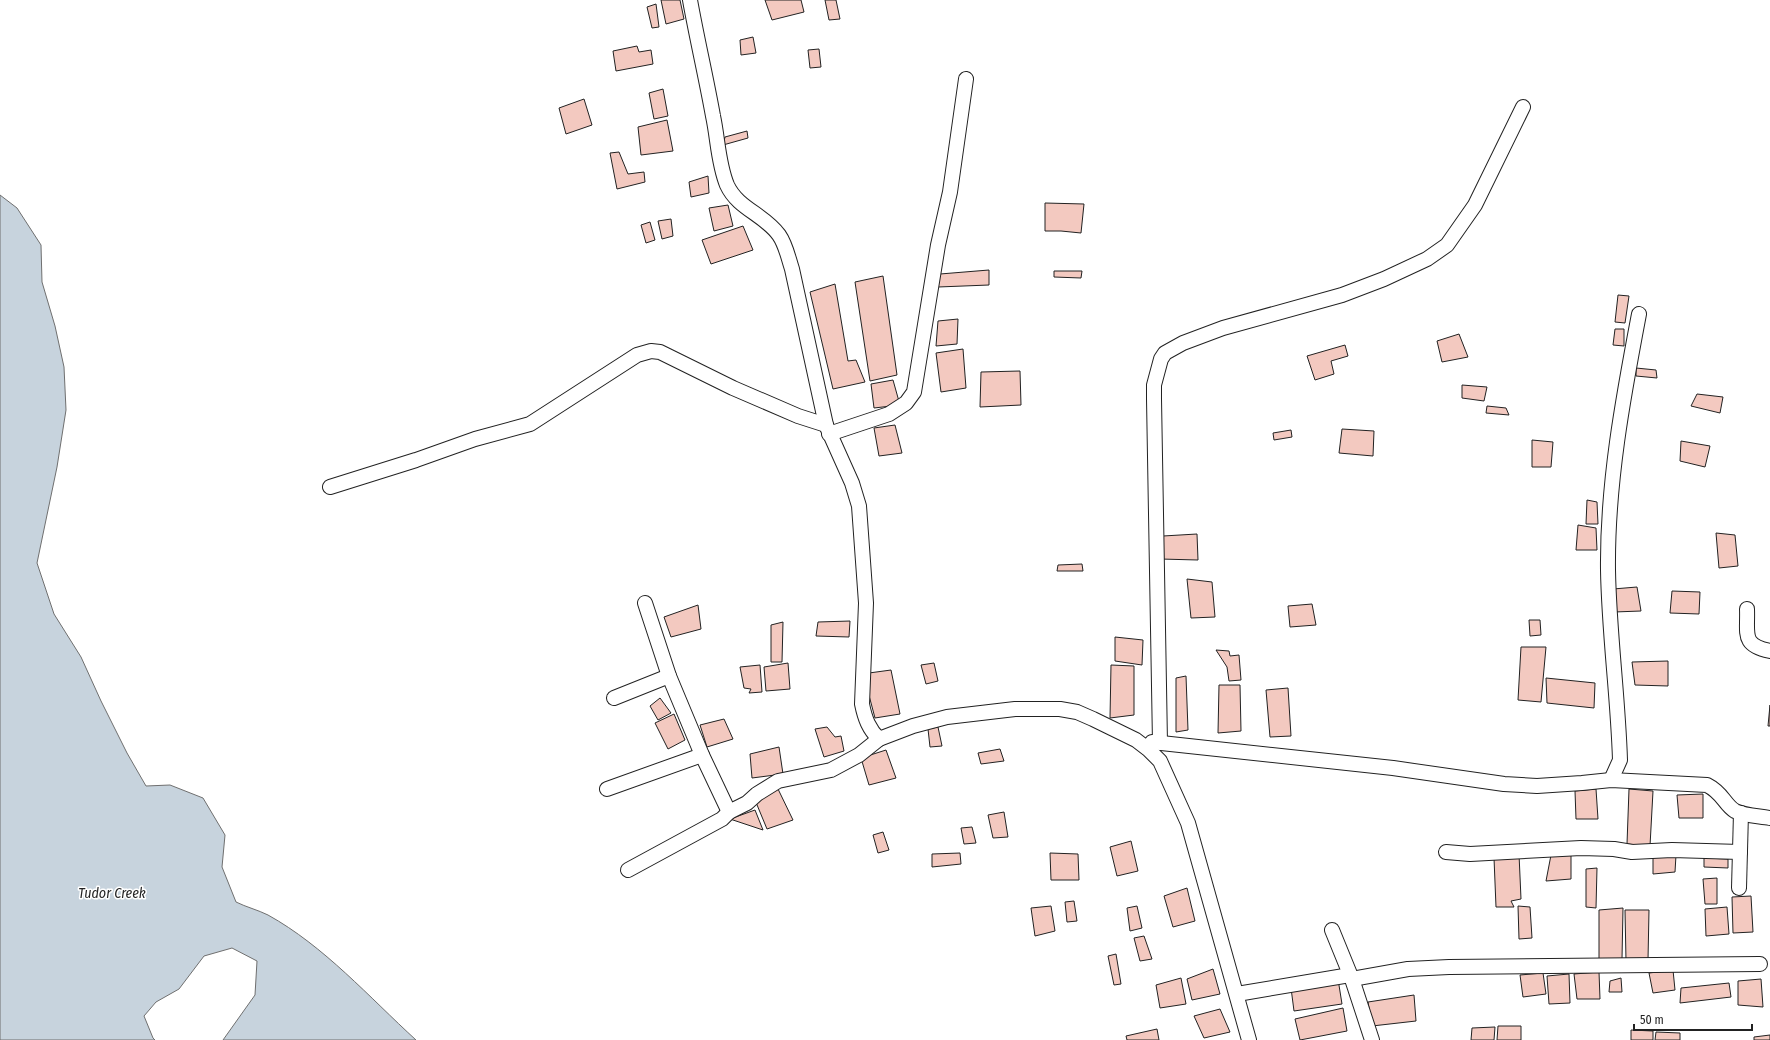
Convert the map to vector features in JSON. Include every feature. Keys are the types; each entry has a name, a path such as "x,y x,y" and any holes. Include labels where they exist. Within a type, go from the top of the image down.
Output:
{"street":[{"path":"690,0 714,117 719,158 727,184 737,201 766,221 779,234 784,244 792,269 828,430 852,483 859,506 866,603 862,704 865,719 871,731 880,739"},
{"path":"330,487 416,460 475,439 502,433 530,424 637,355 651,351 660,352 740,391 828,430 889,414 906,403 914,392 938,245 950,192 966,79"},
{"path":"1160,743 1154,384 1161,359 1165,353 1183,343 1222,328 1342,295 1384,279 1427,259 1447,245 1475,206 1523,107"},
{"path":"1611,780 1620,760 1608,570 1610,502 1620,422 1639,314"},
{"path":"645,604 669,676 702,755 729,812"},
{"path":"1747,609 1748,640 1757,648 1770,651"},
{"path":"614,698 669,676"},
{"path":"628,870 722,819 729,812 747,803 756,794 778,781 831,770 859,754 880,739 913,726 947,717 1015,708 1060,709 1077,712 1136,740 1150,750 1160,761 1188,823 1249,1040"},
{"path":"1136,740 1393,768 1504,784 1537,786 1582,784 1611,780 1707,785 1716,790 1730,806 1741,813 1770,818"},
{"path":"607,789 702,755"},
{"path":"1739,888 1741,813"},
{"path":"1446,852 1470,854 1581,848 1614,849 1632,852 1672,850 1740,852"},
{"path":"1332,930 1351,977 1372,1040"},
{"path":"1237,994 1408,969 1449,967 1760,964"}],"water":[{"name":"Tudor Creek","path":"0,195 17,208 41,245 42,282 55,326 64,367 66,410 57,467 37,563 54,614 81,657 127,753 146,786 170,785 203,798 225,835 222,867 236,902 268,915 308,942 345,973 416,1040 223,1040 255,995 257,961 232,948 204,956 179,989 156,1002 144,1016 155,1040 0,1040"}],"building":[{"path":"661,0 680,0 684,19 666,24"},
{"path":"765,0 801,0 804,12 772,20"},
{"path":"825,0 836,0 840,19 829,20"},
{"path":"656,4 659,27 652,28 647,7"},
{"path":"753,37 756,53 741,55 740,40"},
{"path":"637,46 639,52 651,50 653,64 616,71 613,51"},
{"path":"819,49 821,67 810,68 808,50"},
{"path":"663,89 668,116 654,119 649,93"},
{"path":"584,99 592,125 566,134 559,108"},
{"path":"667,120 673,151 641,155 638,127"},
{"path":"747,131 748,138 723,145 725,137"},
{"path":"619,152 628,174 644,172 645,182 617,189 610,153"},
{"path":"708,176 709,193 691,197 689,182"},
{"path":"1045,203 1084,204 1081,233 1045,231"},
{"path":"728,205 733,226 714,231 709,208"},
{"path":"671,219 673,236 662,239 658,221"},
{"path":"650,222 655,240 646,243 641,225"},
{"path":"743,226 753,250 711,264 702,240"},
{"path":"989,270 989,285 938,287 940,274"},
{"path":"1054,271 1082,271 1081,278 1054,277"},
{"path":"883,276 897,375 870,381 855,282"},
{"path":"835,284 848,361 856,360 865,382 833,389 810,292"},
{"path":"1618,295 1629,296 1625,323 1615,322"},
{"path":"958,319 957,344 936,346 938,321"},
{"path":"1615,329 1624,329 1624,346 1613,345"},
{"path":"1459,334 1468,357 1442,362 1437,341"},
{"path":"1345,345 1348,356 1331,361 1334,374 1315,380 1307,356"},
{"path":"963,349 966,388 941,392 936,353"},
{"path":"1636,368 1656,370 1657,378 1636,376"},
{"path":"1020,371 1021,405 980,407 981,372"},
{"path":"893,380 900,405 874,408 871,384"},
{"path":"1462,385 1487,387 1484,401 1462,398"},
{"path":"1697,394 1723,397 1720,413 1691,406"},
{"path":"1487,406 1506,408 1509,415 1486,413"},
{"path":"895,425 902,453 879,456 874,428"},
{"path":"1342,429 1374,431 1373,456 1339,453"},
{"path":"1291,430 1292,437 1274,440 1273,433"},
{"path":"1532,440 1553,442 1551,467 1532,467"},
{"path":"1681,441 1710,446 1705,467 1680,461"},
{"path":"1587,500 1597,502 1598,524 1586,524"},
{"path":"1578,525 1596,528 1597,550 1576,550"},
{"path":"1716,533 1735,535 1738,566 1719,568"},
{"path":"1197,534 1198,560 1160,559 1163,536"},
{"path":"1082,564 1083,571 1057,571 1058,565"},
{"path":"1187,579 1212,582 1215,617 1191,618"},
{"path":"1637,587 1641,611 1614,612 1613,589"},
{"path":"1672,591 1700,592 1699,614 1670,613"},
{"path":"1312,604 1316,625 1290,627 1288,606"},
{"path":"698,605 701,629 671,637 664,617"},
{"path":"1529,620 1540,620 1541,635 1530,636"},
{"path":"850,621 849,637 816,636 818,622"},
{"path":"783,622 782,662 771,662 771,625"},
{"path":"1115,637 1143,640 1142,665 1115,661"},
{"path":"1521,647 1546,647 1541,702 1518,700"},
{"path":"1216,650 1229,651 1230,656 1239,655 1241,680 1229,681 1227,667"},
{"path":"1668,661 1668,686 1635,685 1632,662"},
{"path":"788,663 790,689 766,691 764,667"},
{"path":"934,663 938,681 926,684 921,665"},
{"path":"760,665 762,692 749,693 751,689 744,688 740,667"},
{"path":"1111,665 1134,666 1134,715 1110,718"},
{"path":"891,670 900,714 875,718 866,684 869,673"},
{"path":"1186,676 1188,730 1176,732 1176,678"},
{"path":"1546,678 1595,683 1594,708 1547,703"},
{"path":"1219,685 1240,685 1241,731 1218,733"},
{"path":"1288,688 1291,736 1270,737 1266,690"},
{"path":"660,698 671,713 658,720 650,706"},
{"path":"1770,705 1770,726 1768,726"},
{"path":"674,714 685,740 668,749 655,723"},
{"path":"724,719 733,739 707,747 700,725"},
{"path":"827,727 835,737 841,736 844,751 824,757 815,729"},
{"path":"938,727 942,746 930,747 928,729"},
{"path":"779,747 783,774 752,778 750,754"},
{"path":"1000,749 1004,761 981,764 978,753"},
{"path":"886,750 896,778 869,785 861,758"},
{"path":"778,789 793,820 767,829 755,800"},
{"path":"1596,789 1598,819 1576,819 1575,791"},
{"path":"1629,789 1653,791 1650,846 1627,844"},
{"path":"1703,794 1703,818 1679,818 1677,795"},
{"path":"755,810 763,830 730,819"},
{"path":"1004,812 1008,837 993,838 988,815"},
{"path":"972,827 976,843 964,844 961,828"},
{"path":"883,832 889,850 878,853 873,835"},
{"path":"1131,841 1138,871 1117,876 1110,847"},
{"path":"1571,852 1571,879 1546,881 1551,855"},
{"path":"960,853 961,864 932,867 932,854"},
{"path":"1050,853 1078,854 1079,880 1051,880"},
{"path":"1519,854 1521,899 1511,901 1514,907 1496,907 1494,858"},
{"path":"1653,854 1676,855 1675,872 1653,874"},
{"path":"1704,858 1728,859 1728,868 1704,867"},
{"path":"1597,868 1596,908 1586,907 1586,869"},
{"path":"1717,878 1717,904 1705,904 1703,879"},
{"path":"1187,888 1195,921 1173,927 1164,896"},
{"path":"1751,896 1753,932 1733,933 1732,897"},
{"path":"1074,901 1077,921 1067,922 1065,902"},
{"path":"1051,906 1055,931 1035,936 1031,908"},
{"path":"1137,906 1142,928 1130,931 1127,908"},
{"path":"1518,906 1530,907 1532,938 1519,939"},
{"path":"1727,907 1729,934 1706,936 1705,909"},
{"path":"1623,908 1622,959 1599,960 1599,910"},
{"path":"1625,910 1649,910 1648,960 1626,961"},
{"path":"1144,936 1152,959 1140,961 1134,938"},
{"path":"1116,954 1121,984 1114,985 1108,956"},
{"path":"1213,969 1220,994 1192,1000 1187,979"},
{"path":"1673,970 1675,990 1653,993 1649,973"},
{"path":"1599,972 1600,999 1577,999 1574,974"},
{"path":"1543,973 1546,994 1523,997 1520,975"},
{"path":"1569,974 1570,1003 1549,1004 1547,976"},
{"path":"1181,978 1186,1004 1160,1008 1156,985"},
{"path":"1621,978 1622,992 1609,992 1610,981"},
{"path":"1338,979 1342,1004 1294,1011 1291,988"},
{"path":"1761,979 1763,1007 1738,1005 1738,981"},
{"path":"1729,983 1731,997 1680,1003 1681,988"},
{"path":"1414,995 1416,1021 1372,1026 1368,1002"},
{"path":"1343,1008 1347,1031 1300,1040 1295,1019"},
{"path":"1220,1009 1230,1032 1204,1038 1194,1016"},
{"path":"1498,1026 1521,1026 1521,1040 1497,1040"},
{"path":"1495,1027 1494,1040 1471,1040 1472,1028"},
{"path":"1157,1029 1159,1040 1127,1040 1126,1036"},
{"path":"1631,1030 1653,1031 1653,1040 1631,1040"},
{"path":"1656,1032 1680,1033 1680,1040 1655,1040"},
{"path":"1770,1035 1770,1040 1754,1040 1754,1037"}]}
